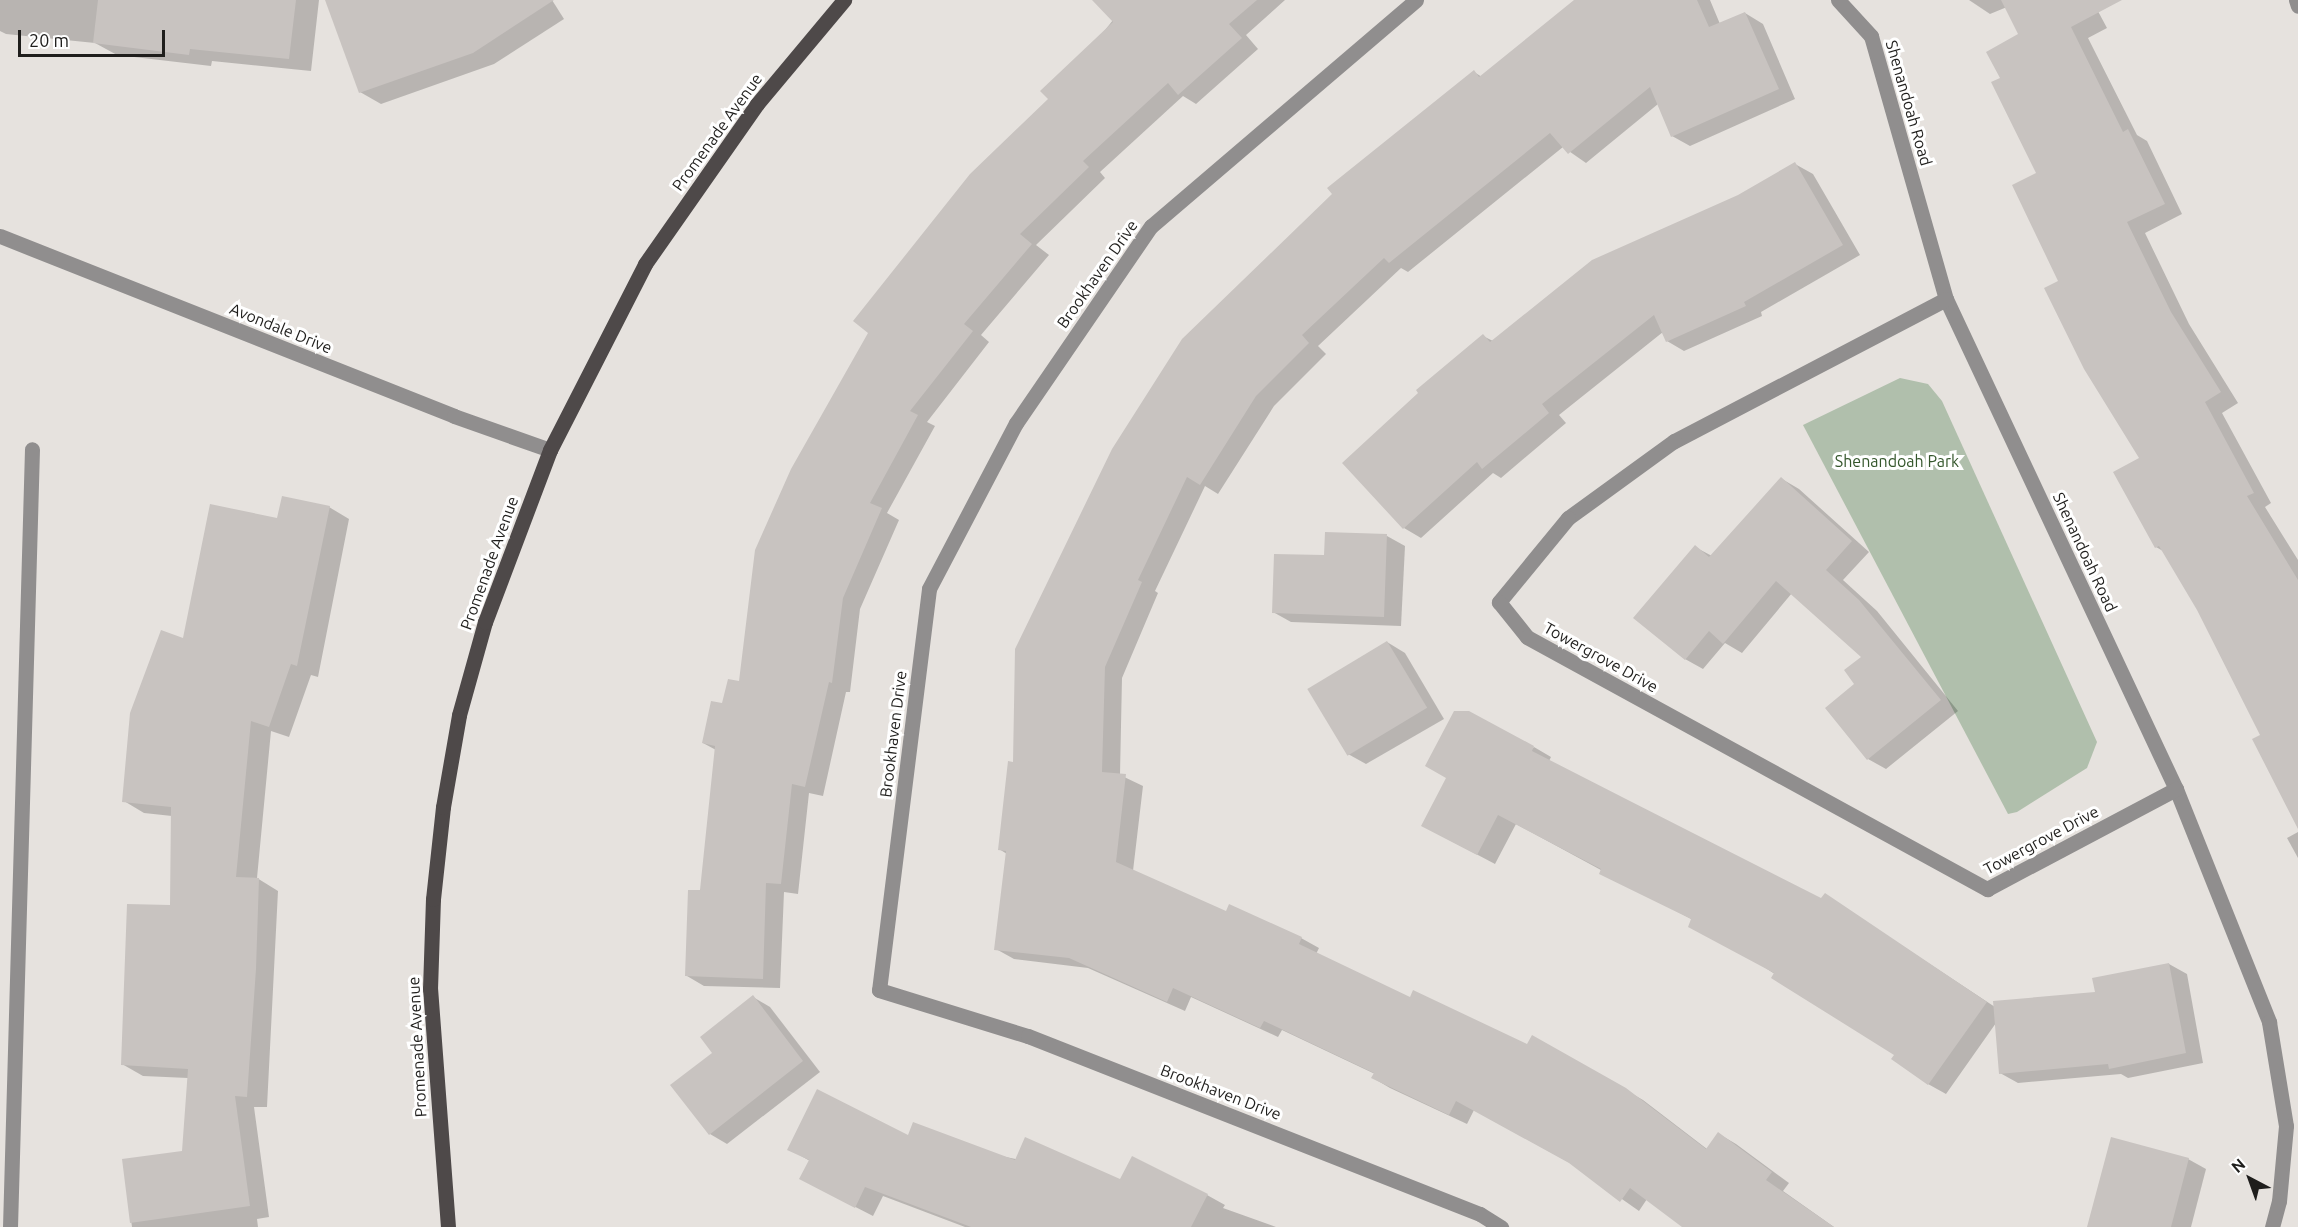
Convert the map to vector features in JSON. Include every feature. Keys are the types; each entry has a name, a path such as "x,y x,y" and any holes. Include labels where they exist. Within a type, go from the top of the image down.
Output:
{"main road":[{"name":"Promenade Avenue","path":"448,1227 430,989 433,899 443,807 459,715 484,622 550,450 645,264 757,104 844,0"}],"street":[{"name":"Brookhaven Drive","path":"1416,0 1151,226 1016,423 929,589 879,990 1028,1036 1480,1214 1501,1227"},
{"name":"Shenandoah Road","path":"1838,0 1871,36 1946,299 2176,789 2269,1022 2292,1128 2272,1227"},
{"path":"2296,0 2298,6"},
{"name":"Avondale Drive","path":"0,236 454,416 550,450"},
{"name":"Towergrove Drive","path":"1946,299 1674,441 1568,518 1499,602 1527,637 1987,889 2176,789"},
{"path":"10,1227 32,449"}],"green space":[{"name":"Shenandoah Park","path":"1900,378 1928,384 1942,401 2097,742 2087,768 2017,812 2008,814 1803,425"}],"building":[{"path":"98,0 296,0 289,59 190,49 189,55 93,43"},
{"path":"325,0 554,0 473,53 359,93"},
{"path":"1092,0 1257,0 1229,24 1242,38 1178,95 1168,83 1083,161 1089,167 1020,234 1032,244 964,324 973,331 910,411 918,415 870,503 882,508 843,598 832,683 829,682 805,787 792,784 781,884 766,883 763,979 685,976 688,890 700,890 715,746 702,743 711,701 722,703 728,679 739,681 755,550 791,469 868,333 853,321 970,174 1048,99 1040,91 1113,22"},
{"path":"1574,0 1697,0 1709,27 1745,12 1779,89 1671,137 1650,87 1568,154 1550,133 1389,263 1384,258 1302,335 1309,343 1256,396 1200,485 1187,477 1138,580 1142,582 1105,667 1102,772 1126,774 1116,862 1226,911 1229,904 1302,937 1299,944 1410,997 1413,990 1527,1044 1532,1035 1626,1088 1706,1149 1718,1132 1772,1172 1766,1180 1834,1227 1682,1227 1630,1188 1620,1202 1569,1163 1456,1101 1449,1115 1371,1078 1374,1073 1264,1021 1260,1028 1173,988 1167,1002 1069,958 994,950 1006,851 998,850 1008,761 1013,762 1015,649 1112,449 1182,339 1332,194 1327,188 1474,70 1479,77"},
{"path":"2001,0 2122,0 2071,27 2123,132 2128,129 2165,204 2127,222 2171,312 2221,392 2205,402 2254,493 2247,496 2298,580 2298,829 2252,739 2260,735 2197,610 2159,546 2155,548 2113,472 2139,458 2084,369 2044,288 2058,281 2012,185 2036,173 1991,82 2000,78 1986,52 2018,34"},
{"path":"1795,162 1843,245 1744,302 1746,306 1666,342 1654,315 1542,404 1549,413 1482,469 1477,462 1403,529 1342,463 1418,393 1416,390 1483,334 1490,342 1592,260 1738,195"},
{"path":"1781,477 1852,541 1826,570 1859,600 1941,700 1867,760 1825,708 1854,684 1844,670 1861,657 1776,581 1723,644 1709,631 1685,660 1633,618 1695,545 1709,557"},
{"path":"282,496 330,506 297,666 291,664 269,727 251,721 236,877 259,878 256,969 247,1097 235,1096 250,1206 130,1223 122,1159 182,1151 188,1069 121,1065 127,904 170,905 171,807 122,802 130,713 161,630 183,638 210,504 277,518"},
{"path":"1325,532 1387,534 1384,617 1272,613 1274,554 1324,555"},
{"path":"1387,641 1427,708 1347,756 1307,689"},
{"path":"1454,711 1469,711 1534,746 1532,751 1821,898 1825,893 1987,1002 1928,1085 1891,1059 1894,1055 1771,978 1774,973 1688,927 1691,919 1599,874 1601,869 1498,815 1477,855 1421,826 1446,778 1425,766"},
{"path":"2169,963 2186,1053 2109,1069 2108,1064 1999,1074 1993,1001 2095,992 2092,978"},
{"path":"753,995 803,1061 709,1135 670,1085 712,1053 700,1037"},
{"path":"817,1089 908,1135 913,1122 1015,1160 1025,1137 1120,1179 1132,1156 1208,1194 1191,1227 971,1227 865,1187 855,1208 799,1179 809,1160 787,1150"},
{"path":"2111,1137 2189,1158 2171,1227 2087,1227"}]}
